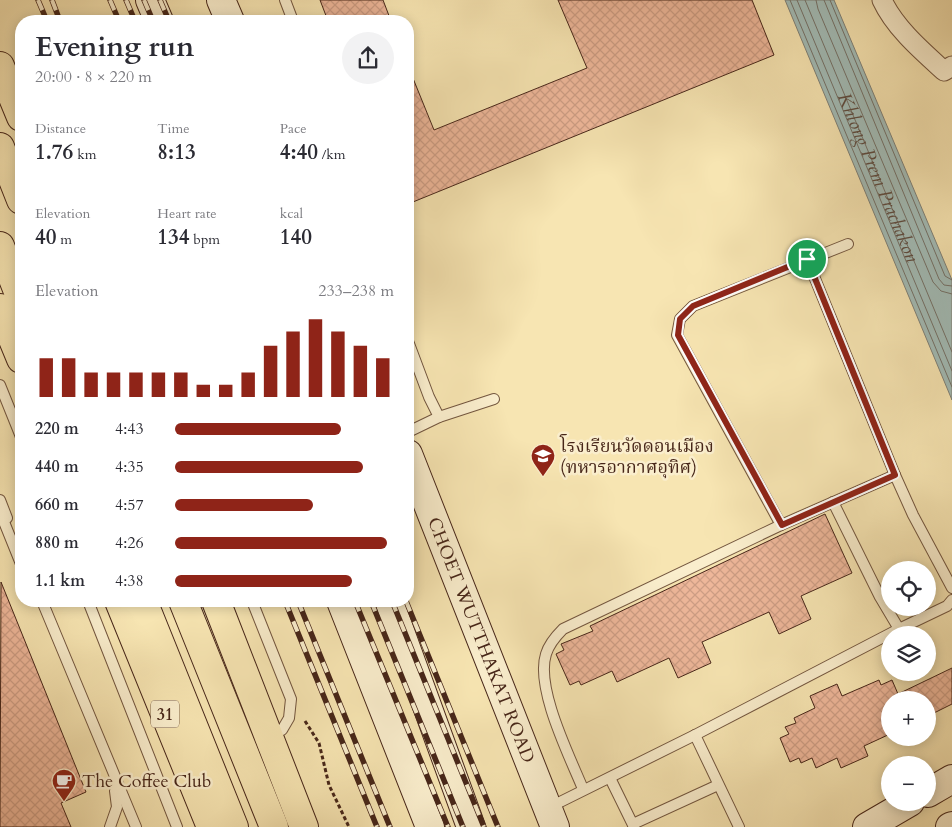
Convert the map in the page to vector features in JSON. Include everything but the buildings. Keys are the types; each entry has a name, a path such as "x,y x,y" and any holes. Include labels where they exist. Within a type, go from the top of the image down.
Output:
{"highway":[{"path":"0,66 15,102"},
{"path":"0,147 15,185"},
{"path":"0,246 15,284"},
{"path":"0,308 15,344"},
{"name":"31","path":"121,607 211,827"},
{"name":"31","path":"145,607 234,827"},
{"path":"185,607 274,827"},
{"path":"218,607 280,768 295,800 311,827"},
{"path":"280,768 325,827"},
{"path":"295,800 304,827"}],"main road":[{"path":"130,0 136,15"},
{"path":"150,0 156,15"},
{"path":"221,0 227,15"},
{"name":"CHOET WUTTHAKAT ROAD","path":"414,469 551,818"},
{"path":"343,607 430,827"},
{"path":"391,607 471,827"},
{"path":"936,788 952,779"},
{"path":"867,827 895,811"}],"street":[{"path":"882,0 912,42 944,71 952,66"}],"lane":[{"path":"285,0 291,15"},
{"path":"782,525 678,335 680,319 693,306 848,244"},
{"path":"807,259 913,516 952,588"},
{"path":"414,357 429,397 439,417"},
{"path":"0,385 15,422"},
{"path":"414,429 439,417 494,399"},
{"path":"584,789 552,711 544,674 546,655 553,639 563,629 782,525 895,475"},
{"path":"0,500 15,536"},
{"path":"833,502 880,597 897,626"},
{"path":"0,512 15,549"},
{"path":"905,626 946,606 952,600"},
{"path":"40,607 119,792 136,827"},
{"path":"44,607 119,792 129,827"},
{"path":"90,607 177,827"},
{"path":"254,607 291,699 288,718 282,730 267,734"},
{"path":"551,818 584,789 695,735 881,638"},
{"path":"695,735 739,827"},
{"path":"610,778 634,826 718,785"},
{"path":"110,827 117,807 119,792"}],"path":[{"path":"291,699 319,743 329,785 349,827"}],"water":[{"name":"Khlong Prem Prachakon","path":"785,0 834,0 952,280 952,400"}],"railway":[{"path":"38,0 44,15"},
{"path":"52,0 58,15"},
{"path":"110,0 116,15"},
{"path":"126,0 132,15"},
{"path":"144,0 150,15"},
{"path":"160,0 166,15"},
{"path":"287,607 377,827"},
{"path":"300,607 390,827"},
{"path":"357,607 448,827"},
{"path":"373,607 463,827"},
{"path":"394,607 484,827"},
{"path":"408,607 498,827"}],"place":[{"name":"โรงเรียนวัดดอนเมือง (ทหารอากาศอุทิศ)","path":"543,477"},
{"name":"The Coffee Club","path":"64,802"}],"route":[{"path":"807,259 895,475 782,525 678,335 680,319 693,306 807,259"}]}
